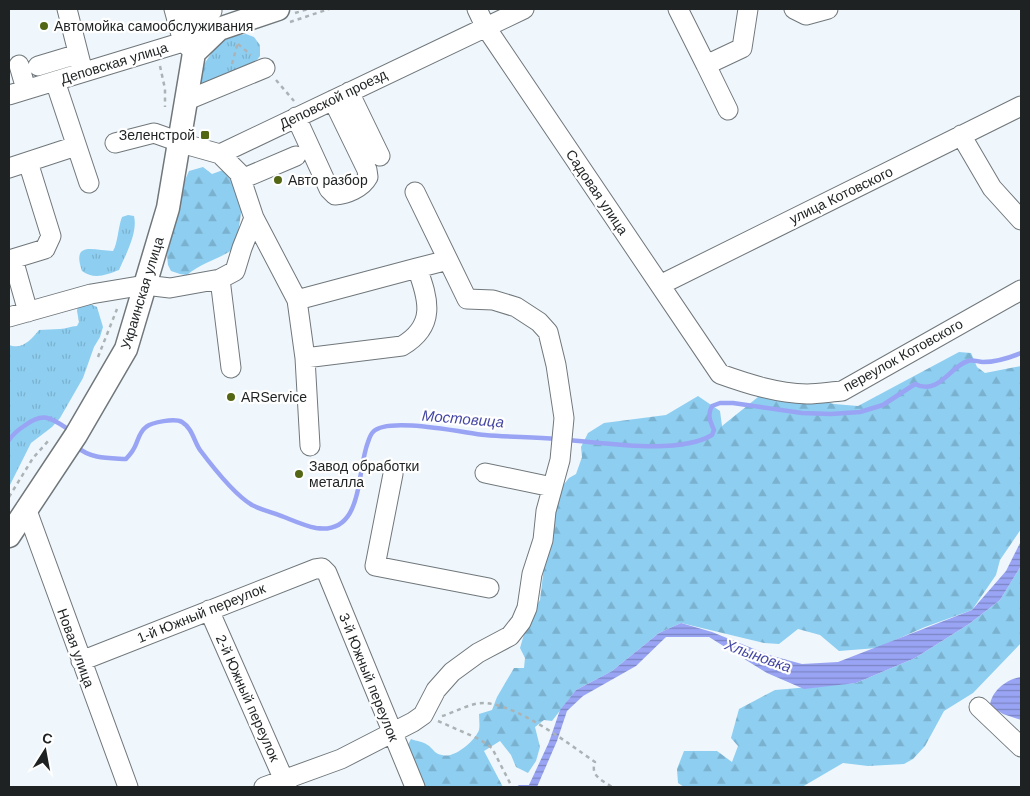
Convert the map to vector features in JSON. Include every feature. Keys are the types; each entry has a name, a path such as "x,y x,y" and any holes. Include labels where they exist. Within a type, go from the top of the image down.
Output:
{"main road":[{"name":"Деповская улица","path":"208,35 281,17"},
{"path":"187,90 208,35"},
{"name":"Украинская улица","path":"9,536 18,502 64,440 126,349 135,287 168,208 170,139 187,90"}],"street":[{"path":"67,9 83,72"},
{"name":"Садовая улица","path":"477,9 485,26 720,374"},
{"name":"Деповской проезд","path":"220,154 524,9"},
{"path":"678,9 728,110"},
{"path":"706,65 742,48 748,9"},
{"path":"794,9 806,15 828,9"},
{"path":"179,13 208,35"},
{"name":"Деповская улица","path":"17,92 208,35"},
{"path":"38,66 78,54"},
{"path":"14,66 17,92"},
{"path":"187,90 227,84 265,68"},
{"path":"55,81 89,183"},
{"path":"296,117 329,189 335,195 342,194 364,184 368,178 367,170 341,96"},
{"path":"341,96 380,156"},
{"name":"улица Котовского","path":"660,285 1021,106"},
{"path":"115,143 154,133 220,154 240,173 254,218 297,300 305,358 310,446"},
{"path":"961,135 992,188 1021,220"},
{"path":"9,168 76,146"},
{"path":"242,179 296,156"},
{"path":"28,162 50,236 44,249 11,259 28,312"},
{"path":"264,787 285,783 341,759 413,722 423,715 436,690 452,672 478,653 510,636 521,622 527,608 532,574 543,540 546,511 560,460 564,425 556,365 548,332 540,322 516,307 493,300 467,299 415,192"},
{"path":"9,317 91,294 135,287 170,288 220,279 235,271 254,218"},
{"path":"297,300 448,260"},
{"path":"305,358 402,346 414,339 426,323 428,305 424,285 417,268"},
{"path":"220,279 231,368"},
{"name":"переулок Котовского","path":"720,374 753,386 782,392 808,394 842,391 1021,290"},
{"path":"485,473 552,487"},
{"path":"393,474 375,566 489,588"},
{"name":"Новая улица","path":"18,502 81,661 128,787"},
{"name":"1-й Южный переулок","path":"81,661 315,568 322,568"},
{"name":"3-й Южный переулок","path":"322,568 327,573 415,787"},
{"name":"2-й Южный переулок","path":"209,610 285,783"},
{"path":"979,707 1021,747"}],"path":[{"path":"281,17 329,9"},
{"path":"208,35 227,84"},
{"path":"156,50 165,89 170,139"},
{"path":"98,357 135,287"},
{"path":"18,502 33,458 64,440"},
{"path":"423,715 443,716 460,708 485,703 508,709 545,728 595,762 592,768 595,776 612,787"},
{"path":"423,715 479,739 492,748 512,785"}],"green space":[{"path":"246,34 254,37 260,45 260,56 251,68 196,89 201,69 214,49 228,37"},
{"path":"203,167 212,174 223,170 237,188 242,206 236,247 187,275 180,274 171,271 167,256 175,213 189,171"},
{"path":"134,216 134,229 131,243 119,270 96,276 82,271 79,261 82,251 92,249 113,251 122,217"},
{"path":"88,303 97,307 103,327 83,378 60,418 52,427 31,443 9,487 9,345 22,345 39,330 77,326 79,322 78,305"},
{"path":"959,352 971,353 977,367 985,373 1021,366 1021,529 1000,560 996,575 972,610 925,627 877,648 839,651 820,635 798,629 779,644 764,643 681,623 659,633 612,671 576,690 552,721 544,720 535,727 540,747 536,761 528,773 516,767 511,755 500,741 484,751 503,787 425,787 406,748 411,739 429,746 436,753 447,756 458,752 469,744 477,734 479,730 479,714 492,710 497,697 514,668 524,668 525,658 520,648 529,617 540,600 549,525 560,489 569,478 576,474 582,457 581,447 588,433 604,423 666,415 698,396 720,411 722,426 758,397 809,398 834,404 858,406"},
{"path":"1021,566 1021,643 973,693 944,711 925,746 913,759 904,764 868,766 843,763 802,787 684,787 678,783 677,769 684,751 717,751 732,762 738,746 731,738 739,709 775,690 856,683 915,658 969,624 1000,600"}],"water":[{"name":"Хлыновка","path":"1021,541 1021,566 1000,600 969,624 915,658 856,683 804,689 767,673 709,637 666,637 636,666 583,696 567,711 557,741 537,787 516,787 519,785 529,785 549,742 560,710 576,690 612,671 659,633 681,623 712,632 769,655 802,664 838,662 972,610 1006,571"},
{"path":"1021,677 1021,720 1003,714 990,706 993,695 1005,683"}],"waterway":[{"name":"Мостовица","path":"567,440 641,446 680,445 698,441 712,435 714,430 709,415 712,406 720,403 733,403 802,413 860,412 883,405 915,384 923,387 938,383 968,361 993,361 1021,353"},
{"name":"Мостовица","path":"9,440 22,428 36,419 42,418 51,419 68,429 69,432"},
{"name":"Мостовица","path":"77,447 94,456 126,459 135,447 141,432 146,427 164,421 179,421 188,428 200,450 217,472 252,505 304,525 316,528 332,528 343,522 350,512 356,499 368,441 373,432 381,427 409,425 485,435 557,439"}],"place":[{"name":"Автомойка самообслуживания","path":"44,26"},
{"name":"Зеленстрой","path":"205,135"},
{"name":"Авто разбор","path":"278,180"},
{"name":"ARService","path":"231,397"},
{"name":"Завод обработки металла","path":"299,474"}]}
